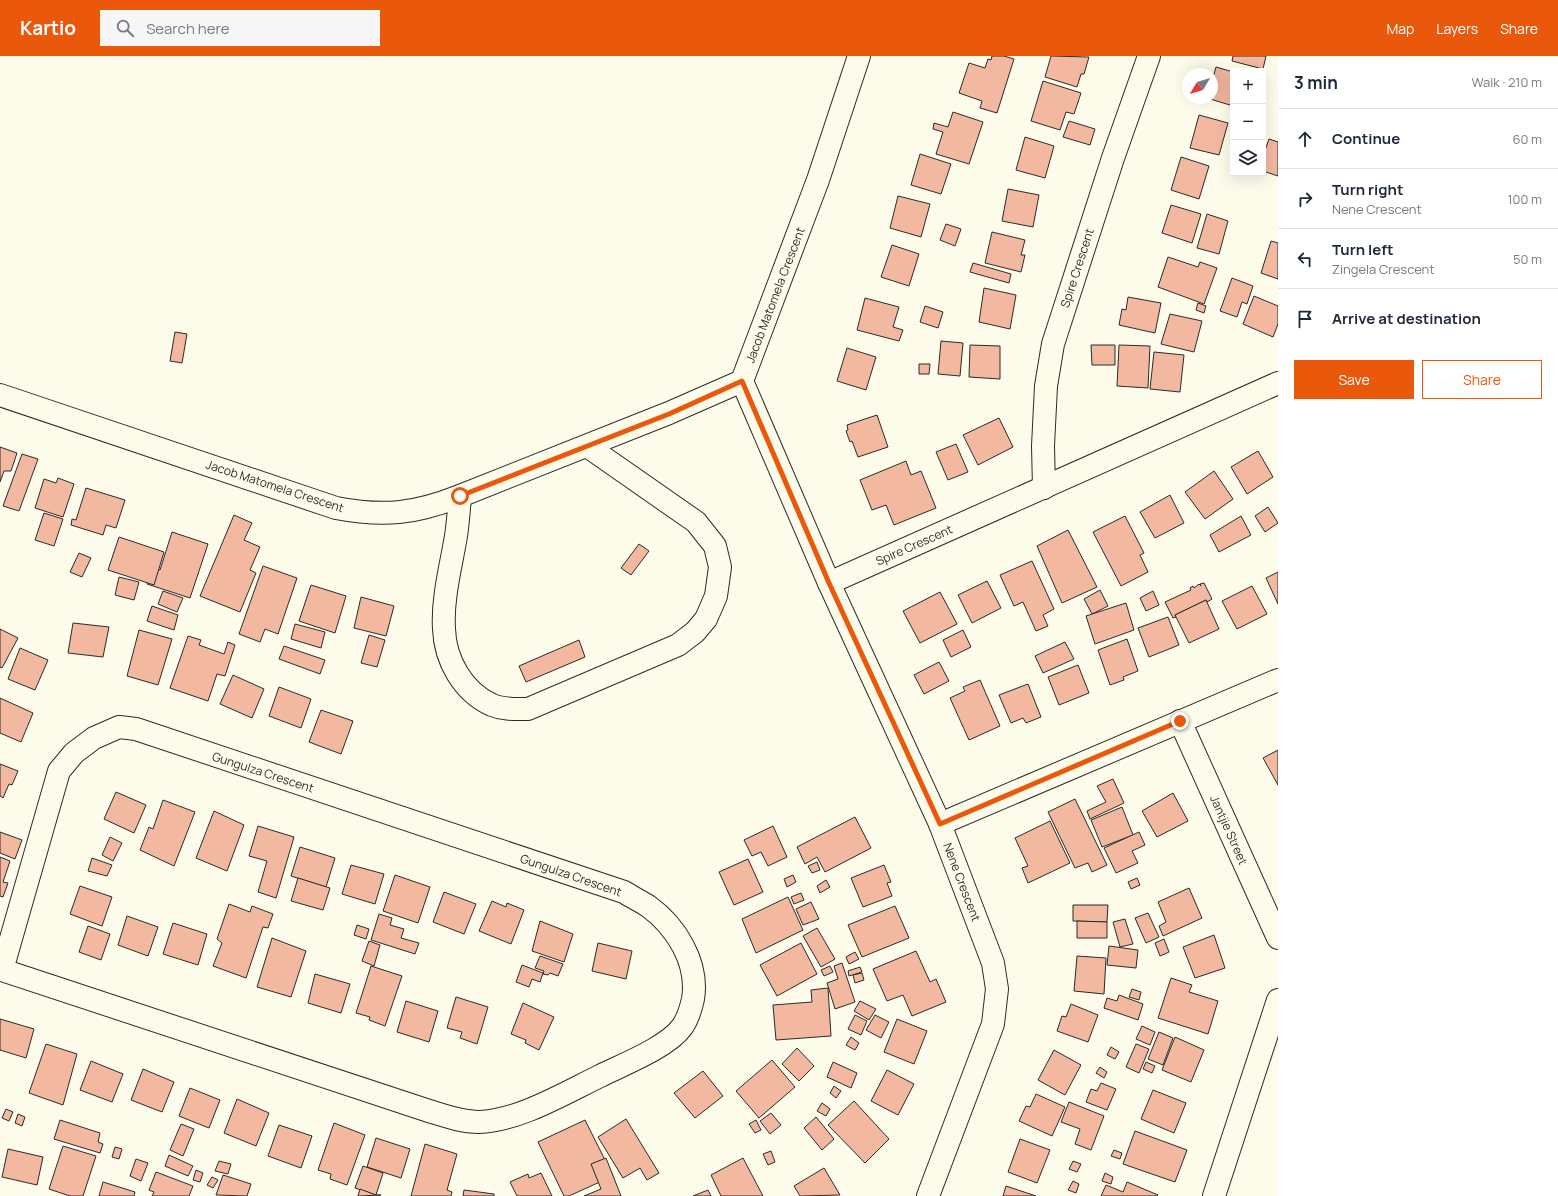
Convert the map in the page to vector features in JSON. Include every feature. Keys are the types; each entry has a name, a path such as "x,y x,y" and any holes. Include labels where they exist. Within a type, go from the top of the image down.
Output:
{"street":[{"name":"Jacob Matomela Crescent","path":"0,395 336,508 365,513 404,512 438,505 669,414 742,381 818,180 859,56"},
{"name":"Spire Crescent","path":"1044,488 1043,438 1046,386 1053,344 1113,158 1149,56"},
{"name":"Nene Crescent","path":"742,381 829,583 940,824 993,963 997,989 993,1024 928,1196"},
{"name":"Spire Crescent","path":"829,583 1278,383"},
{"path":"460,496 457,533 447,592 444,629 448,653 456,674 474,693 492,705 510,710 528,709 678,646 695,632 706,619 716,596 720,567 715,546 696,522 587,446"},
{"path":"940,824 1278,680"},
{"name":"Jantjie Street","path":"1180,721 1278,938"},
{"name":"Gungulza Crescent","path":"119,727 136,729 624,892 648,906 671,928 689,957 695,987 691,1009 682,1027 665,1041 646,1053 570,1090 507,1118 478,1122 454,1119 435,1113 1,970 60,771 74,753 94,738 119,727"},
{"path":"1214,1196 1278,1000"}],"building":[{"path":"992,56 1004,56 1014,59 997,113 980,108 982,101 959,93 969,63 985,68 988,59 991,60"},
{"path":"1051,56 1089,57 1084,74 1081,74 1077,87 1045,77"},
{"path":"1233,56 1266,56 1263,68 1232,61"},
{"path":"1216,67 1230,71 1230,105 1218,101 1218,68"},
{"path":"1043,81 1081,93 1074,114 1066,112 1060,130 1031,121"},
{"path":"953,112 983,122 969,164 936,154 943,132 933,129 934,123 948,127"},
{"path":"1199,115 1228,123 1219,155 1190,148"},
{"path":"1069,121 1095,129 1090,145 1063,137"},
{"path":"1025,137 1054,146 1045,178 1016,170"},
{"path":"1269,139 1278,142 1278,176 1266,172 1266,148"},
{"path":"920,154 951,164 941,194 911,185"},
{"path":"1181,157 1209,166 1199,199 1171,190"},
{"path":"1008,189 1039,195 1033,227 1002,221"},
{"path":"898,196 930,204 921,237 890,228"},
{"path":"1171,205 1201,214 1192,243 1162,233"},
{"path":"1207,214 1228,221 1219,254 1197,248"},
{"path":"946,224 961,229 955,246 940,240"},
{"path":"992,232 1025,240 1021,255 1025,255 1021,272 985,263"},
{"path":"1271,241 1278,243 1278,279 1261,273"},
{"path":"892,245 919,254 909,286 881,277"},
{"path":"1168,257 1198,267 1200,262 1217,268 1204,304 1158,287"},
{"path":"973,263 1011,274 1009,283 970,272"},
{"path":"1232,278 1253,286 1247,304 1242,302 1237,317 1220,311"},
{"path":"984,288 1016,295 1010,329 979,322"},
{"path":"1254,296 1278,306 1278,324 1273,337 1243,324"},
{"path":"1128,297 1161,303 1155,333 1119,325 1122,309 1126,310"},
{"path":"865,298 899,307 893,327 903,330 899,341 857,330"},
{"path":"1198,303 1206,306 1204,313 1196,310"},
{"path":"925,306 943,312 938,328 920,322"},
{"path":"1170,314 1202,321 1194,352 1161,344"},
{"path":"175,332 187,334 182,363 170,361"},
{"path":"941,341 963,343 960,376 938,374"},
{"path":"970,345 1000,346 1000,379 969,377"},
{"path":"1091,345 1115,345 1115,365 1092,365"},
{"path":"1119,345 1150,346 1148,388 1117,386"},
{"path":"847,348 876,357 866,390 837,381"},
{"path":"1154,352 1184,355 1180,392 1150,389"},
{"path":"919,364 930,364 929,374 919,374"},
{"path":"877,415 888,447 858,457 852,441 850,442 846,431 848,430 847,425"},
{"path":"999,418 1013,447 978,465 963,435"},
{"path":"956,444 968,472 948,480 936,452"},
{"path":"0,447 17,453 11,471 4,471 0,482"},
{"path":"1258,451 1273,477 1247,494 1231,467"},
{"path":"22,454 38,459 19,511 3,506"},
{"path":"906,461 911,475 921,471 936,508 894,525 886,505 872,510 860,480"},
{"path":"1214,471 1233,499 1205,519 1185,492"},
{"path":"58,478 74,484 63,517 35,508 44,479 56,483"},
{"path":"86,488 125,500 116,528 106,525 103,535 71,525 72,519 76,520"},
{"path":"1170,495 1184,523 1155,538 1140,512"},
{"path":"1268,507 1278,523 1265,532 1255,516"},
{"path":"44,513 63,519 54,546 35,540"},
{"path":"234,515 252,523 244,540 260,547 250,570 256,573 240,612 200,596"},
{"path":"1125,516 1144,553 1140,555 1148,572 1121,586 1093,532"},
{"path":"1241,516 1251,535 1219,552 1210,535"},
{"path":"1068,530 1097,587 1062,603 1037,546"},
{"path":"172,532 208,544 190,598 147,584 153,568 160,570"},
{"path":"119,537 164,552 154,585 108,570"},
{"path":"639,544 649,551 631,575 621,568"},
{"path":"79,553 91,558 82,577 70,572"},
{"path":"1032,561 1054,609 1043,615 1048,626 1036,631 1023,602 1014,606 1000,575"},
{"path":"263,566 297,578 278,634 265,629 260,642 239,634"},
{"path":"1278,572 1278,604 1266,578"},
{"path":"119,577 139,582 134,600 115,595"},
{"path":"987,581 1001,608 972,623 958,595"},
{"path":"1204,583 1212,599 1207,602 1206,600 1175,615 1176,617 1173,618 1165,602 1191,590 1190,588 1193,586 1194,588 1199,584 1201,586 1200,584"},
{"path":"311,585 346,596 335,633 299,621"},
{"path":"1252,586 1267,614 1237,629 1222,601"},
{"path":"1100,590 1108,606 1092,614 1084,599"},
{"path":"163,591 183,598 177,612 158,604"},
{"path":"1153,591 1159,605 1146,611 1140,598"},
{"path":"940,592 957,624 920,643 903,611"},
{"path":"361,597 394,606 386,636 354,628"},
{"path":"1206,600 1219,629 1189,643 1175,615"},
{"path":"1126,603 1134,630 1095,644 1086,616"},
{"path":"152,606 178,615 174,630 147,621"},
{"path":"1168,617 1179,645 1149,657 1138,628"},
{"path":"73,623 109,627 103,657 68,653"},
{"path":"295,624 325,632 321,648 291,639"},
{"path":"0,629 18,638 2,668 0,667"},
{"path":"139,630 172,639 158,685 127,676"},
{"path":"963,630 971,647 951,657 943,640"},
{"path":"369,635 385,640 377,667 361,663"},
{"path":"188,636 201,640 199,645 224,654 228,642 235,645 225,676 217,674 208,701 170,688"},
{"path":"1127,639 1138,671 1123,677 1124,680 1110,685 1098,650"},
{"path":"579,640 585,657 526,682 519,666"},
{"path":"1065,642 1074,659 1043,673 1035,656"},
{"path":"284,646 325,660 320,674 279,659"},
{"path":"20,648 48,660 35,690 8,679"},
{"path":"939,662 949,681 924,694 914,675"},
{"path":"1078,665 1089,693 1059,705 1048,677"},
{"path":"233,675 264,689 252,718 220,704"},
{"path":"980,680 1000,726 969,740 950,698 965,691 963,687"},
{"path":"1028,684 1041,717 1026,723 1023,718 1011,723 999,695"},
{"path":"279,687 311,699 301,728 269,716"},
{"path":"0,698 33,713 21,742 0,733"},
{"path":"321,710 353,721 341,754 309,742"},
{"path":"1278,750 1278,785 1263,758"},
{"path":"0,764 18,771 12,785 9,784 3,798 0,796"},
{"path":"1113,779 1124,803 1090,819 1087,811 1106,802 1097,786"},
{"path":"116,792 146,805 134,833 104,819"},
{"path":"1173,793 1188,821 1157,837 1142,811"},
{"path":"1075,799 1107,865 1092,872 1088,863 1075,868 1048,812"},
{"path":"163,800 195,812 174,866 140,850 149,827 153,829"},
{"path":"1122,807 1133,835 1102,847 1091,820"},
{"path":"214,811 244,825 227,871 196,858"},
{"path":"855,817 871,848 825,872 817,857 805,864 797,847"},
{"path":"1050,821 1070,863 1028,883 1022,868 1028,866 1015,838"},
{"path":"258,826 294,837 276,898 258,892 267,861 249,856"},
{"path":"773,826 787,857 768,866 761,852 752,856 744,840"},
{"path":"0,832 22,840 15,859 0,853"},
{"path":"1139,832 1145,845 1132,851 1138,863 1116,873 1104,848"},
{"path":"110,837 122,843 113,861 102,855"},
{"path":"300,847 335,858 326,887 291,876"},
{"path":"0,857 10,861 3,882 8,883 3,897 0,896"},
{"path":"92,858 112,865 107,876 88,871"},
{"path":"748,859 763,892 734,905 719,872"},
{"path":"817,862 820,870 812,873 808,866"},
{"path":"351,865 384,874 375,904 342,894"},
{"path":"884,865 891,882 887,883 892,896 863,907 851,878"},
{"path":"395,875 430,887 418,923 383,911"},
{"path":"793,875 796,882 787,887 784,879"},
{"path":"298,878 330,888 323,910 291,901"},
{"path":"1137,878 1140,885 1131,889 1128,882"},
{"path":"826,880 830,887 820,893 817,886"},
{"path":"80,886 112,897 102,926 70,914"},
{"path":"1189,888 1202,918 1163,936 1159,926 1166,922 1158,902"},
{"path":"444,892 476,904 464,934 433,922"},
{"path":"801,893 804,900 794,904 791,897"},
{"path":"788,897 803,930 756,953 742,919"},
{"path":"492,901 506,907 507,903 524,910 511,944 479,931"},
{"path":"811,902 819,919 803,925 796,909"},
{"path":"229,904 250,912 252,906 273,914 268,928 263,927 246,978 213,966 222,943 217,939"},
{"path":"1073,905 1108,905 1107,922 1073,921"},
{"path":"895,906 909,938 862,957 848,925"},
{"path":"1148,913 1159,937 1146,943 1135,918"},
{"path":"379,914 392,918 390,925 404,929 401,938 419,943 415,954 371,940"},
{"path":"127,916 158,927 148,956 118,945"},
{"path":"1125,919 1133,944 1120,947 1113,922"},
{"path":"540,921 573,934 564,962 532,951"},
{"path":"1077,921 1107,922 1107,938 1077,938"},
{"path":"173,923 207,934 198,965 163,954"},
{"path":"357,925 369,929 366,939 354,935"},
{"path":"88,926 110,934 101,960 79,952"},
{"path":"817,928 835,959 821,967 803,936"},
{"path":"1214,935 1225,968 1195,978 1183,947"},
{"path":"272,938 306,951 291,997 257,987"},
{"path":"1164,939 1169,952 1160,956 1155,943"},
{"path":"369,941 380,945 374,966 362,961"},
{"path":"598,943 632,951 626,979 592,971"},
{"path":"801,943 817,974 777,996 760,965"},
{"path":"1109,946 1138,950 1136,968 1107,965"},
{"path":"916,951 930,982 936,979 946,1002 912,1016 903,995 887,1001 873,969"},
{"path":"855,952 859,959 849,964 846,957"},
{"path":"540,956 563,964 558,976 550,973 548,975 543,974 544,971 535,968"},
{"path":"1077,956 1106,958 1104,994 1074,991"},
{"path":"842,963 855,1002 835,1009 827,983 838,979 834,966"},
{"path":"522,965 543,973 540,982 532,979 529,987 516,982"},
{"path":"371,966 402,976 385,1026 369,1020 370,1017 356,1013"},
{"path":"830,966 833,972 824,976 821,970"},
{"path":"860,967 862,972 849,976 848,971"},
{"path":"862,973 864,980 855,983 853,975"},
{"path":"315,974 350,984 341,1013 308,1003"},
{"path":"1171,978 1192,985 1189,992 1218,1001 1208,1034 1158,1018"},
{"path":"828,988 831,1036 776,1040 773,1005 812,1002 811,990"},
{"path":"1132,989 1141,992 1139,1000 1129,997"},
{"path":"1119,995 1143,1004 1138,1020 1104,1008 1107,998 1117,1001"},
{"path":"456,997 488,1007 477,1044 460,1038 462,1032 447,1028"},
{"path":"406,1001 438,1011 429,1042 397,1032"},
{"path":"860,1001 876,1009 869,1020 854,1011"},
{"path":"523,1003 554,1017 539,1050 525,1043 526,1040 511,1034"},
{"path":"1071,1004 1098,1015 1088,1042 1057,1031 1062,1016 1066,1017"},
{"path":"855,1015 867,1021 861,1035 848,1029"},
{"path":"875,1015 889,1022 881,1038 866,1030"},
{"path":"0,1019 34,1029 26,1058 0,1050"},
{"path":"897,1019 927,1031 914,1064 884,1052"},
{"path":"1142,1026 1155,1032 1150,1045 1136,1039"},
{"path":"1159,1032 1173,1038 1163,1065 1148,1059"},
{"path":"851,1037 859,1043 855,1050 846,1045"},
{"path":"1175,1037 1204,1050 1191,1082 1162,1070"},
{"path":"46,1044 77,1054 63,1105 29,1093"},
{"path":"1136,1044 1149,1049 1139,1073 1126,1067"},
{"path":"1111,1047 1119,1052 1115,1059 1107,1055"},
{"path":"797,1048 814,1066 799,1081 782,1064"},
{"path":"1054,1050 1081,1065 1065,1095 1038,1080"},
{"path":"772,1060 795,1087 759,1118 736,1091"},
{"path":"91,1061 123,1074 112,1102 80,1090"},
{"path":"833,1062 857,1073 851,1088 827,1077"},
{"path":"1146,1062 1155,1066 1152,1073 1143,1069"},
{"path":"1100,1067 1107,1072 1104,1078 1096,1073"},
{"path":"143,1069 174,1082 162,1112 131,1100"},
{"path":"887,1070 914,1084 898,1115 871,1101"},
{"path":"703,1071 723,1096 695,1118 674,1093"},
{"path":"1101,1083 1116,1089 1107,1110 1086,1102 1091,1089 1097,1091"},
{"path":"834,1086 841,1091 836,1098 830,1093"},
{"path":"190,1088 220,1100 209,1128 179,1116"},
{"path":"1153,1090 1186,1103 1174,1133 1141,1119"},
{"path":"1036,1094 1065,1107 1052,1136 1019,1121 1026,1106 1030,1107"},
{"path":"237,1099 269,1113 256,1146 224,1133"},
{"path":"854,1101 889,1139 865,1163 828,1125"},
{"path":"1069,1102 1104,1116 1091,1150 1075,1144 1080,1129 1061,1122"},
{"path":"822,1103 830,1109 826,1116 817,1111"},
{"path":"6,1109 13,1112 9,1121 2,1118"},
{"path":"771,1113 781,1125 770,1134 760,1121"},
{"path":"18,1114 25,1117 22,1126 15,1123"},
{"path":"816,1117 834,1139 822,1150 804,1128"},
{"path":"626,1119 659,1173 647,1180 640,1168 623,1178 598,1137"},
{"path":"60,1120 100,1133 98,1142 103,1144 100,1153 54,1139"},
{"path":"585,1120 613,1176 569,1196 564,1196 538,1142"},
{"path":"756,1120 761,1130 755,1133 749,1124"},
{"path":"334,1123 365,1135 347,1185 330,1179 331,1174 318,1170"},
{"path":"181,1124 194,1129 183,1156 170,1150"},
{"path":"279,1125 312,1136 301,1168 268,1156"},
{"path":"1135,1131 1187,1150 1175,1182 1123,1164"},
{"path":"376,1138 410,1149 401,1178 367,1167"},
{"path":"1020,1139 1050,1150 1037,1183 1008,1172"},
{"path":"425,1144 457,1154 447,1190 452,1192 451,1196 411,1196"},
{"path":"63,1146 96,1156 83,1196 70,1196 49,1189"},
{"path":"115,1147 122,1149 119,1159 112,1157"},
{"path":"8,1149 43,1157 37,1185 2,1177"},
{"path":"1114,1150 1122,1153 1120,1159 1111,1156"},
{"path":"771,1151 775,1162 768,1165 763,1154"},
{"path":"169,1155 193,1166 188,1176 165,1166"},
{"path":"606,1158 621,1196 584,1196 601,1189 591,1164"},
{"path":"743,1158 763,1196 721,1196 711,1175"},
{"path":"136,1159 148,1163 141,1181 130,1176"},
{"path":"219,1161 231,1164 228,1174 215,1171"},
{"path":"1073,1161 1081,1164 1077,1172 1069,1169"},
{"path":"363,1166 383,1173 376,1195 355,1188"},
{"path":"824,1168 840,1195 800,1196 794,1186"},
{"path":"196,1170 203,1173 200,1182 193,1180"},
{"path":"156,1172 193,1186 189,1196 152,1196 154,1192 149,1190"},
{"path":"541,1173 552,1196 517,1196 510,1182 528,1174 529,1178"},
{"path":"1105,1173 1113,1177 1111,1184 1102,1181"},
{"path":"223,1175 251,1184 247,1196 216,1195"},
{"path":"212,1177 218,1180 213,1188 207,1185"},
{"path":"1073,1181 1079,1184 1076,1193 1068,1190"},
{"path":"103,1182 135,1192 134,1196 99,1196"},
{"path":"1127,1182 1158,1195 1101,1196 1106,1185 1123,1192"},
{"path":"1006,1186 1036,1196 1003,1196"},
{"path":"360,1189 376,1195 381,1195 358,1196"},
{"path":"464,1190 494,1194 494,1196 463,1196"},
{"path":"708,1190 711,1196 693,1196"}],"route":[{"path":"460,496 669,414 742,381 829,583 940,824 1180,721"}]}
